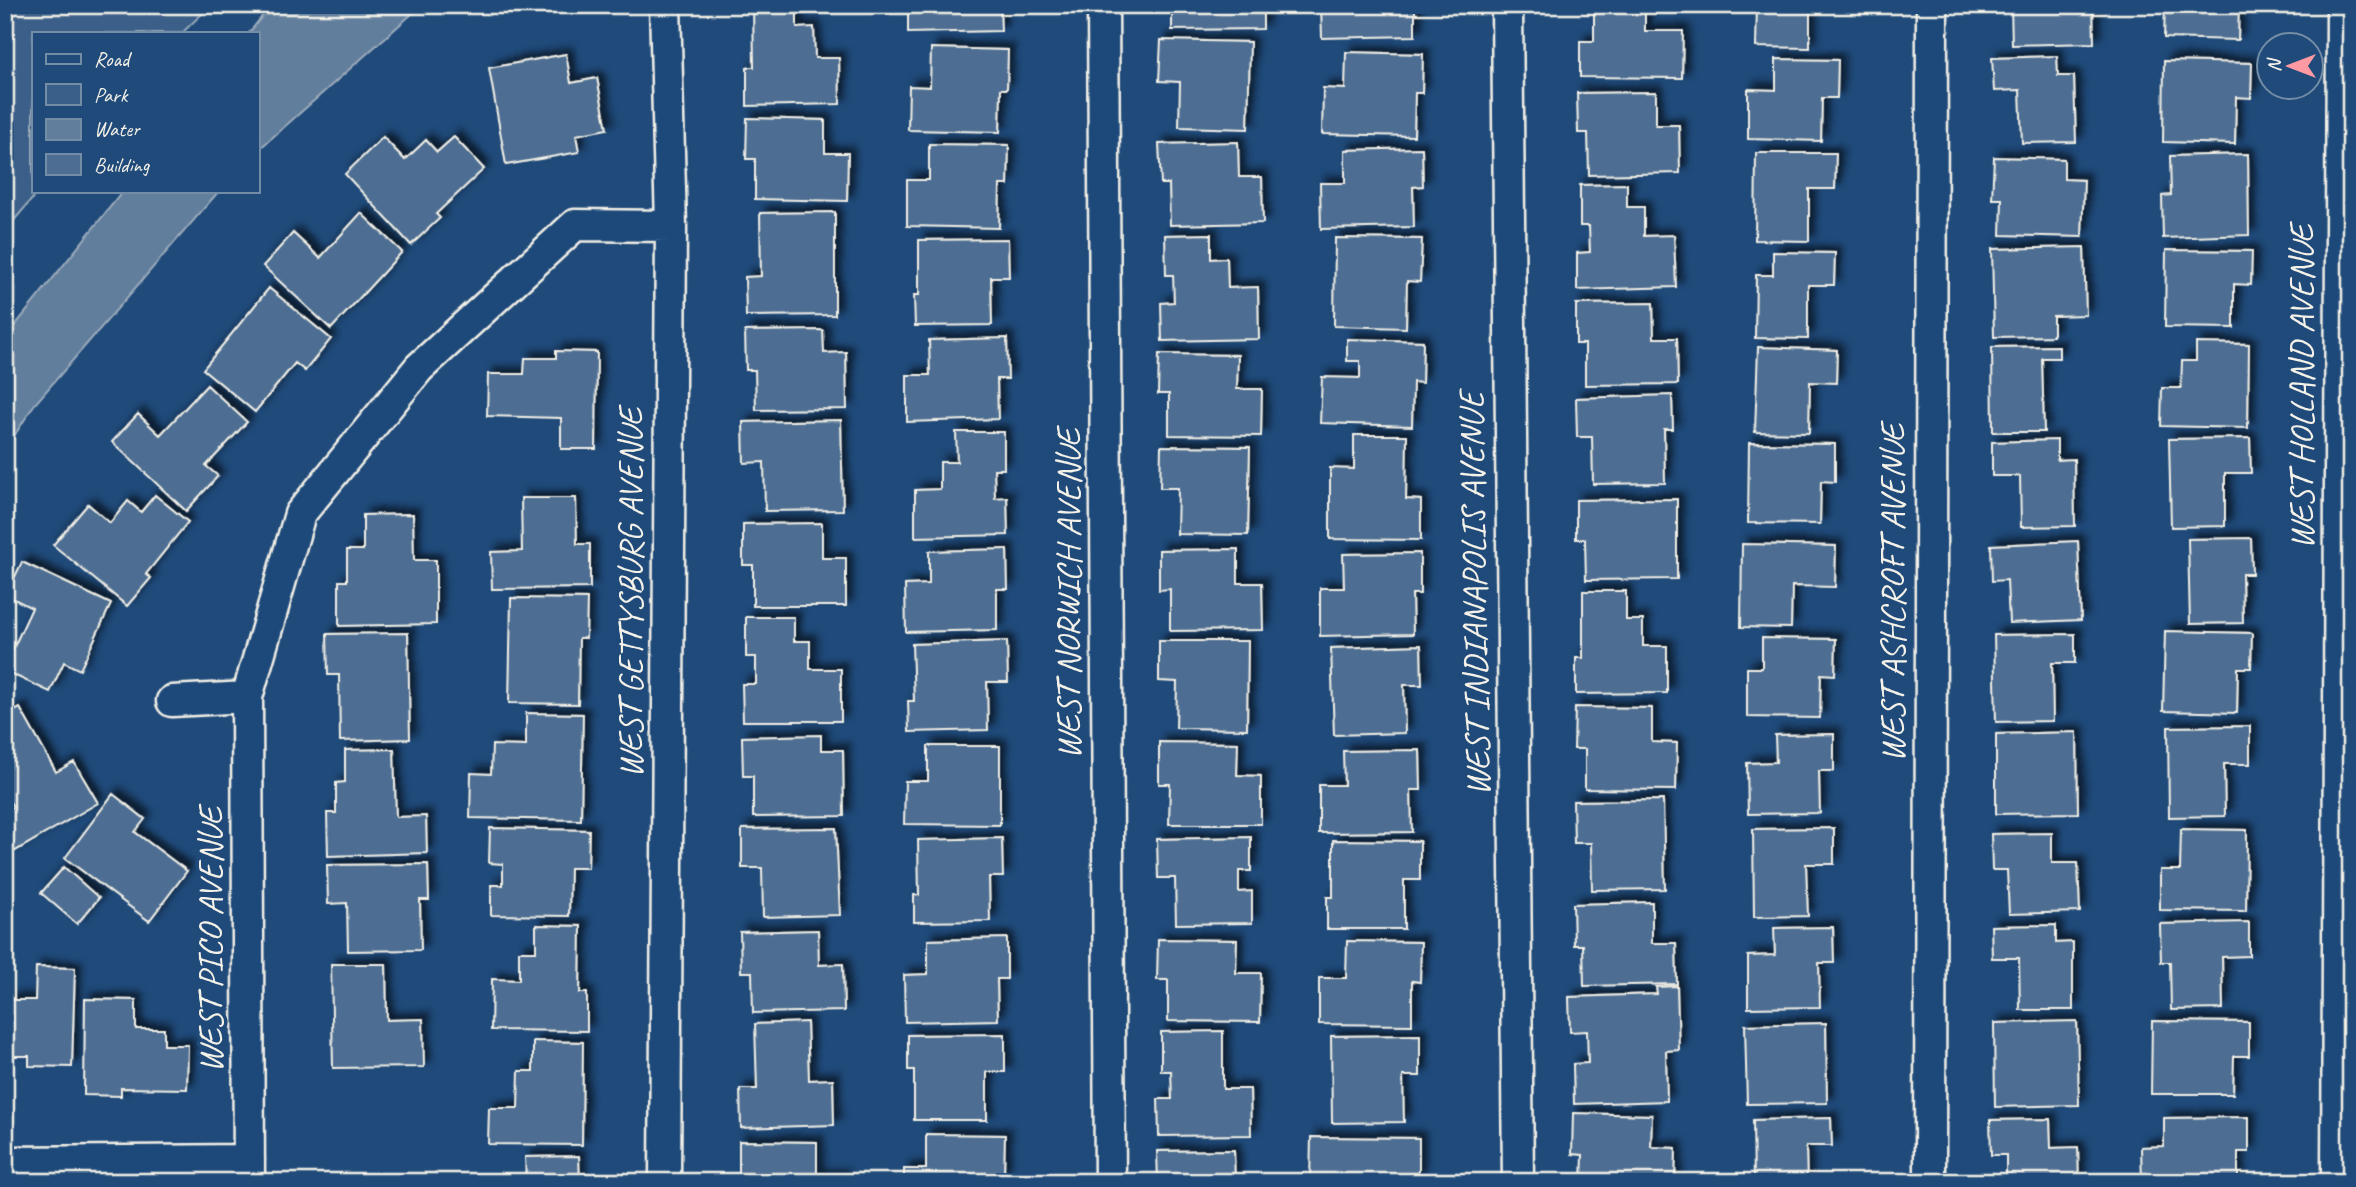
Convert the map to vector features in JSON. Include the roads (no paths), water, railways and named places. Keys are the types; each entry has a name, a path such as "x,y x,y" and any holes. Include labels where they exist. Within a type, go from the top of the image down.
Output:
{"street":[{"name":"WEST GETTYSBURG AVENUE","path":"665,5 671,226 665,1182"},
{"name":"WEST NORWICH AVENUE","path":"1103,5 1110,1182"},
{"name":"WEST INDIANAPOLIS AVENUE","path":"1507,5 1518,1182"},
{"name":"WEST ASHCROFT AVENUE","path":"1930,1182 1931,5"},
{"name":"WEST HOLLAND AVENUE","path":"2337,1182 2344,1076 2346,157 2342,5"},
{"name":"WEST PICO AVENUE","path":"249,1171 247,697 300,514 419,368 575,225 671,226"},
{"path":"172,701 247,697"},
{"path":"5,1162 249,1171"}],"water":[{"path":"271,5 422,5 259,149 259,32 250,32"},
{"path":"122,192 218,192 34,405 5,450 5,338"}]}
